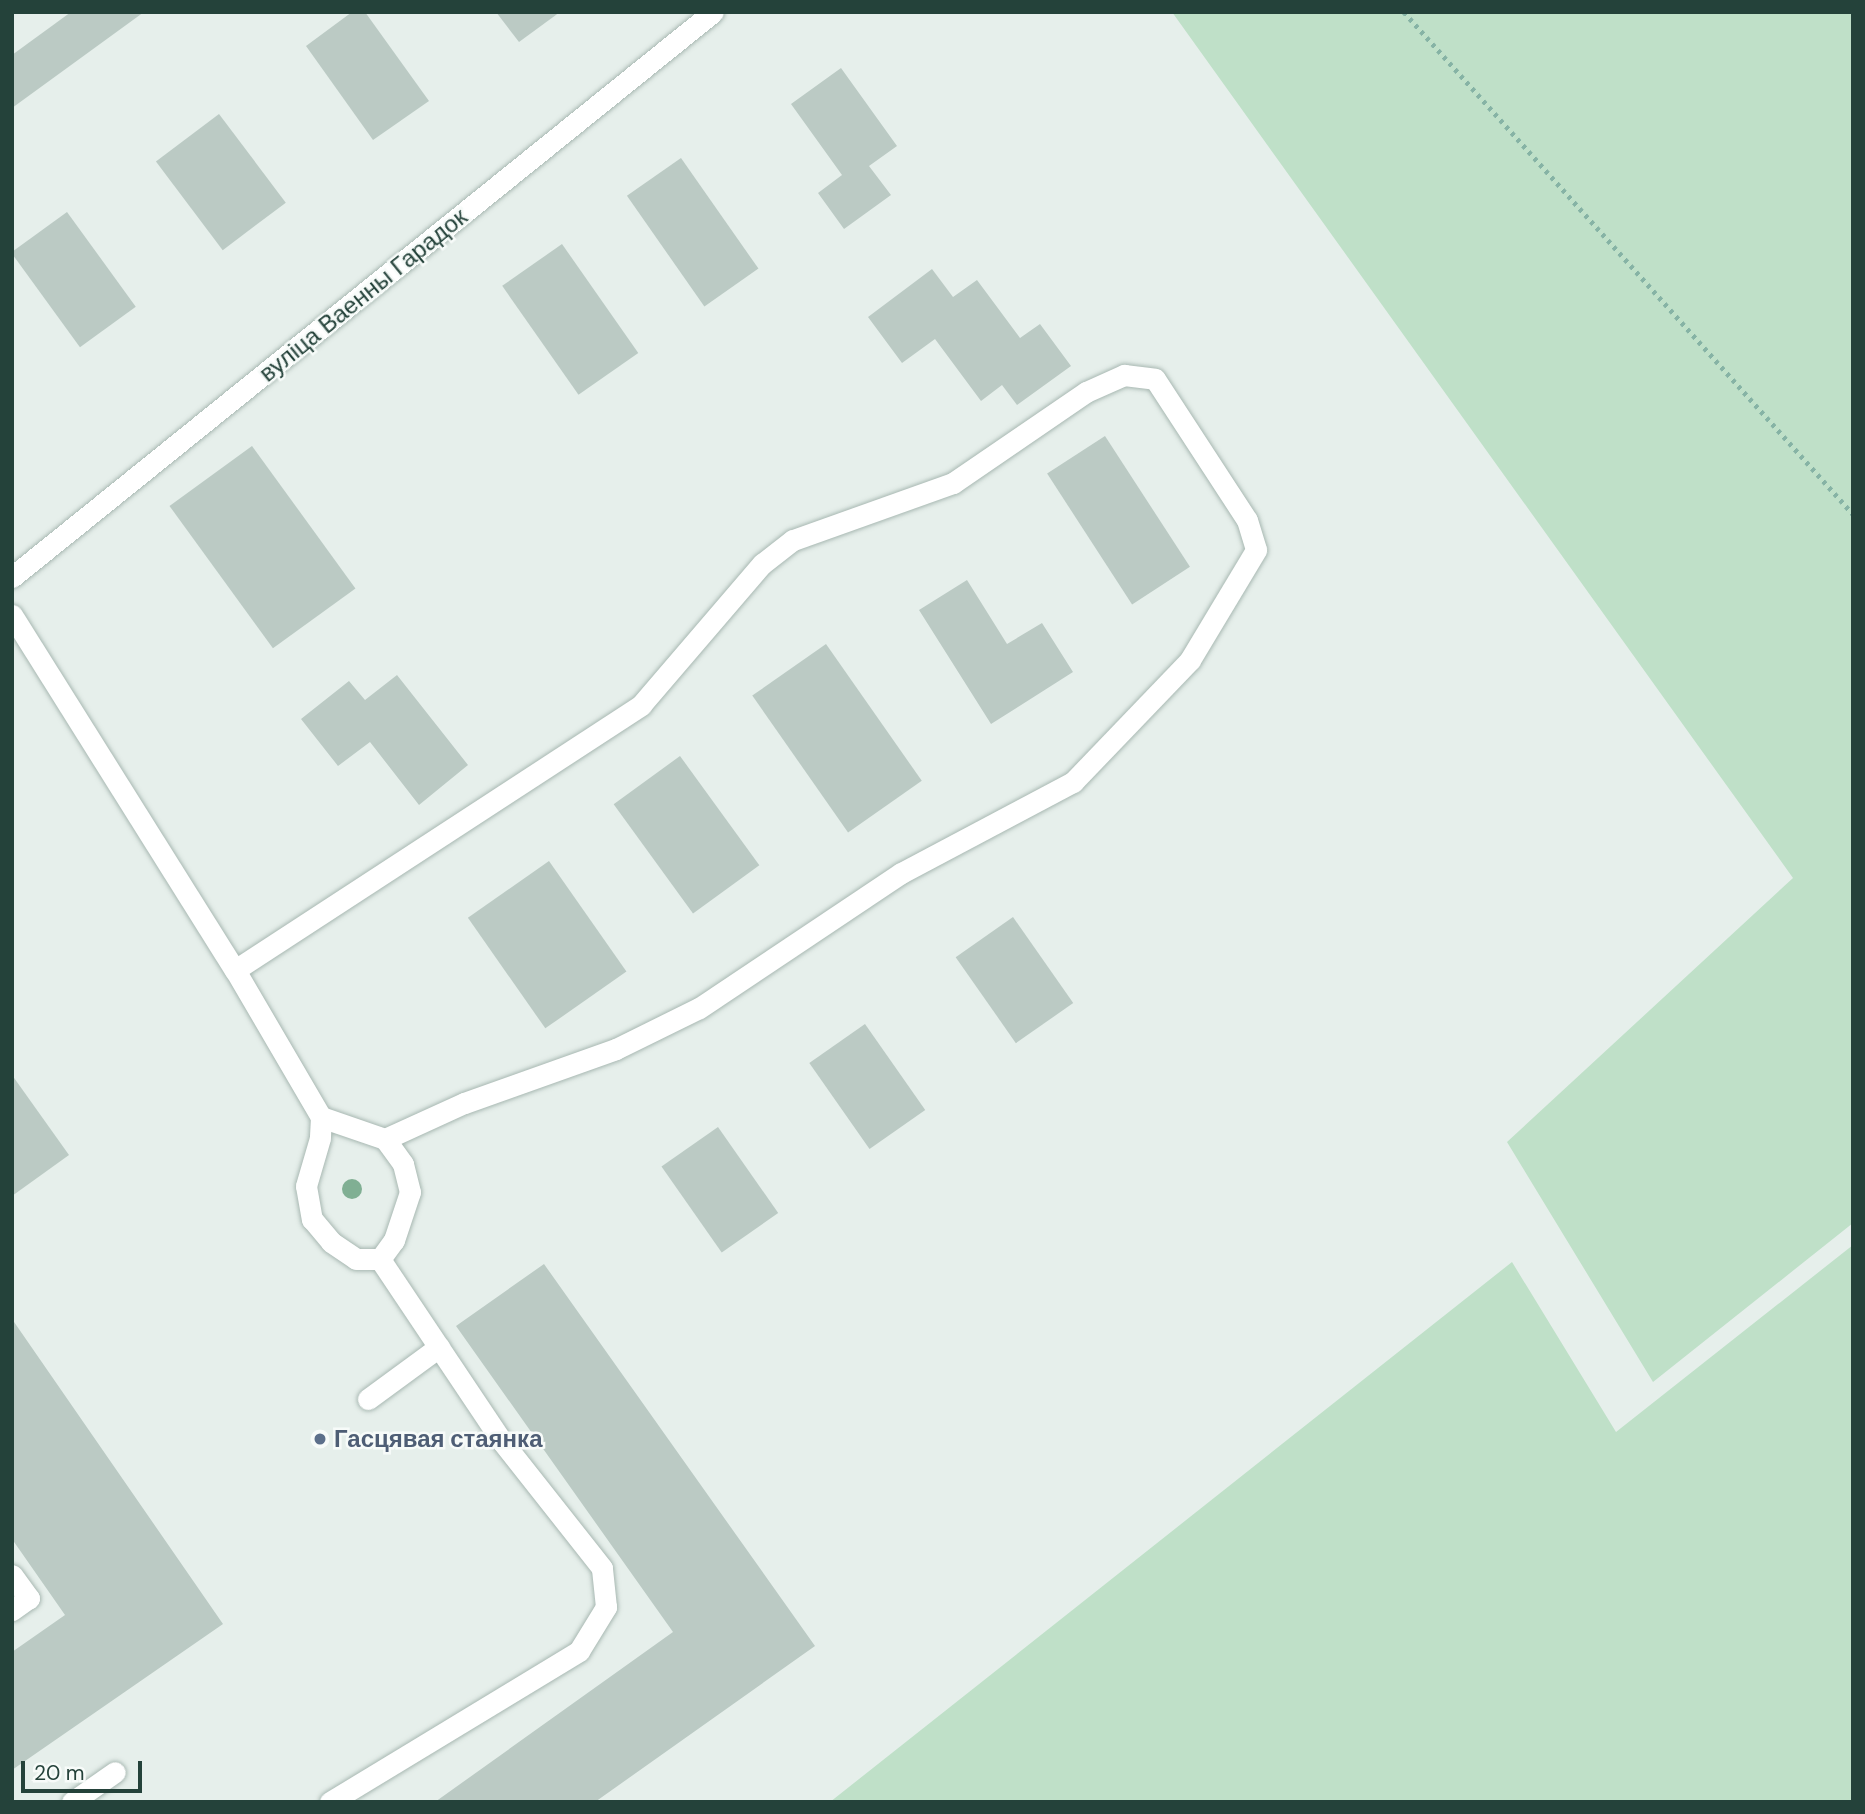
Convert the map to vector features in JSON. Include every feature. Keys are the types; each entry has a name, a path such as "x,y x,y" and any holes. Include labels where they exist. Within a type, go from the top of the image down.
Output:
{"street":[{"name":"вуліца Ваенны Гарадок","path":"12,577 713,12"},
{"path":"236,970 641,705 762,564 793,540 953,483 1086,392 1124,375 1155,379 1247,520 1256,550 1190,660 1073,782 901,873 699,1008 616,1049 464,1103 385,1139"},
{"path":"12,615 236,970 321,1117 320,1138 306,1186 312,1219 331,1242 356,1259 380,1259"},
{"path":"321,1117 385,1139 403,1164 410,1192 394,1240 380,1259"},
{"path":"330,1802 579,1651 606,1607 602,1568 501,1440 380,1259"},
{"path":"368,1399 439,1347"},
{"path":"12,1575 29,1598 12,1610"},
{"path":"72,1802 115,1772"}],"path":[{"path":"1404,12 1853,514"}],"green space":[{"path":"1172,12 1853,12 1853,1223 1653,1382 1507,1142 1793,878"},
{"path":"1853,1245 1853,1802 830,1802 1512,1262 1616,1432"}],"building":[{"path":"71,12 144,12 12,108 12,55"},
{"path":"352,12 365,12 429,101 373,140 306,46"},
{"path":"496,12 560,12 519,42"},
{"path":"841,68 897,146 869,166 891,195 844,229 818,193 842,175 791,104"},
{"path":"219,114 286,203 223,250 156,162"},
{"path":"681,158 758,269 704,306 627,196"},
{"path":"67,212 136,307 80,347 12,254"},
{"path":"562,244 638,353 578,395 502,286"},
{"path":"932,269 953,297 977,280 1020,338 1040,324 1071,366 1017,405 1002,385 981,401 935,339 902,363 868,317"},
{"path":"1105,436 1190,567 1132,604 1047,474"},
{"path":"252,446 355,588 273,648 169,506"},
{"path":"967,580 1007,644 1042,623 1073,672 991,724 919,610"},
{"path":"826,644 922,781 848,832 752,696"},
{"path":"397,675 468,765 419,805 370,742 338,766 301,719 349,681 365,700"},
{"path":"680,756 759,865 693,913 614,804"},
{"path":"549,861 626,972 545,1028 468,918"},
{"path":"1013,917 1073,1003 1016,1043 956,957"},
{"path":"865,1024 925,1110 870,1149 809,1063"},
{"path":"12,1075 69,1155 12,1196"},
{"path":"718,1127 778,1213 722,1253 661,1167"},
{"path":"544,1264 815,1646 595,1802 435,1802 673,1632 456,1326"},
{"path":"12,1319 223,1624 12,1770 12,1652 65,1615 12,1539"}],"place":[{"name":"Гасцявая стаянка","path":"320,1439"}]}
